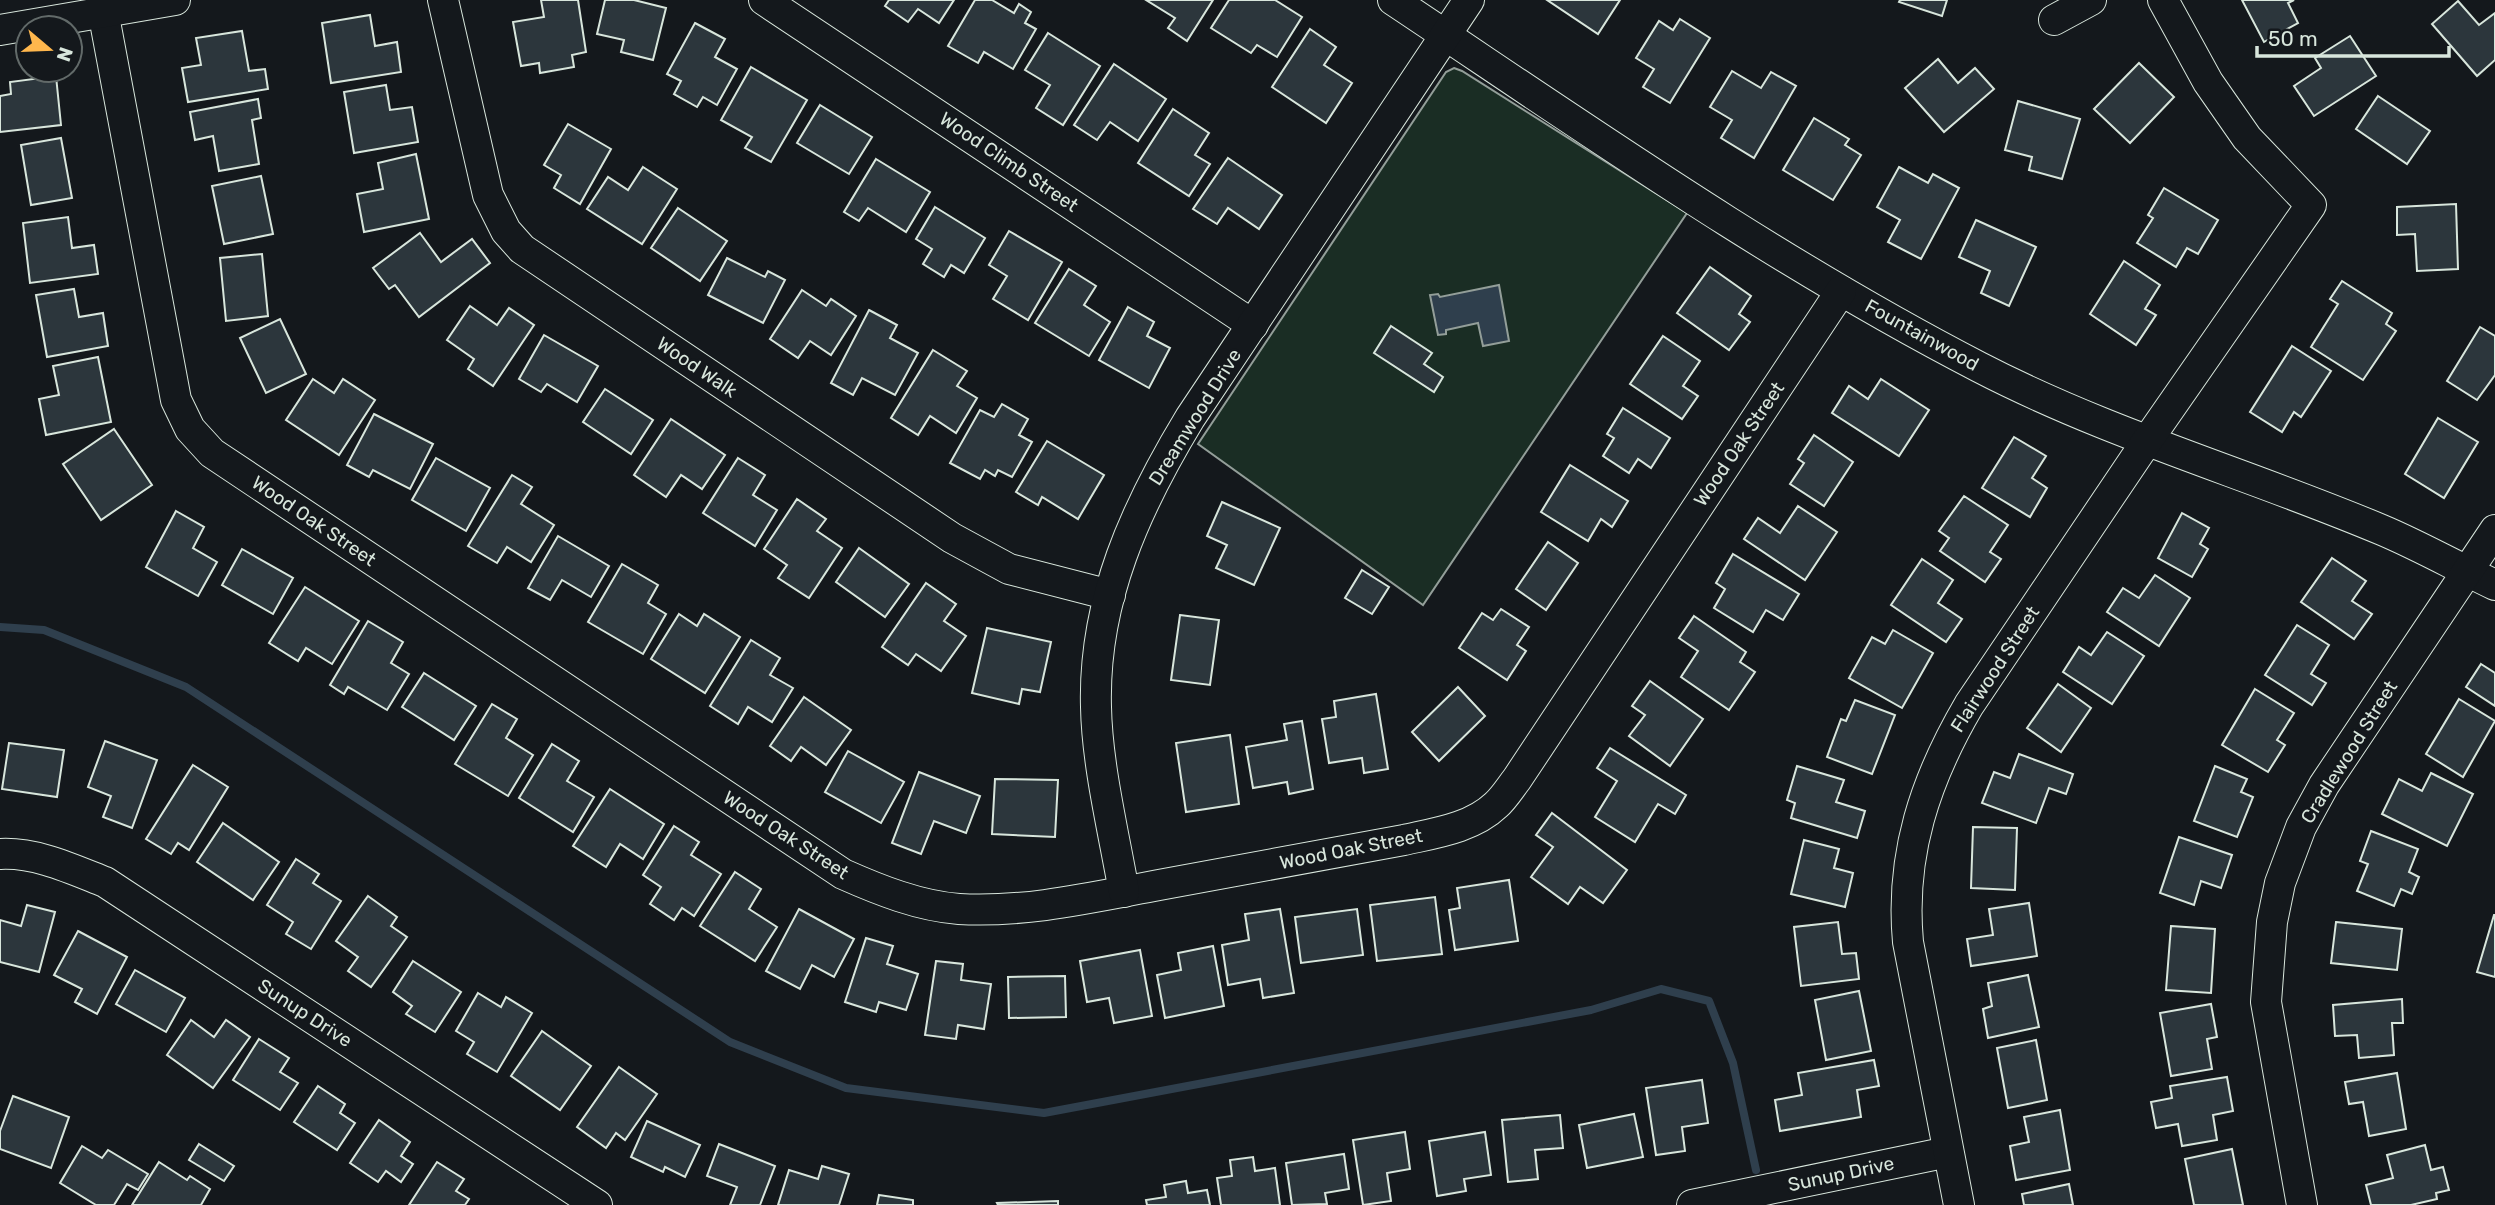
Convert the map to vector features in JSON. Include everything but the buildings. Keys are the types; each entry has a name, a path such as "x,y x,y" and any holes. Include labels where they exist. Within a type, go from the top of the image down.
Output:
{"street":[{"path":"0,30 175,0"},
{"name":"Wood Walk","path":"443,0 488,195 506,231 522,249 952,538 1009,569 1110,595"},
{"name":"Wood Climb Street","path":"764,0 1253,325"},
{"name":"Fountainwood","path":"1393,0 1558,111 1841,291 1981,368 2147,441 2383,531 2495,585"},
{"name":"Dreamwood Drive","path":"1124,892 1096,708 1099,647 1110,595 1130,532 1159,470 1191,418 1469,0"},
{"path":"2054,20 2091,0"},
{"name":"Flairwood Street","path":"1959,1205 1905,916 1905,888 1924,800 1949,738 1969,705 2147,441 2311,205 2247,138 2208,82 2163,0"},
{"name":"Wood Oak Street","path":"103,11 176,400 190,429 212,453 843,874 874,888 915,901 957,909 1010,909 1124,892 1426,835 1471,821 1496,806 1517,779 1841,291"},
{"name":"Cradlewood Street","path":"2302,1205 2266,1002 2272,922 2280,883 2301,827 2324,785 2495,530"},
{"name":"Sunup Drive","path":"0,854 14,853 37,858 105,882 597,1205"},
{"name":"Sunup Drive","path":"1692,1205 1948,1152"}],"green space":[{"path":"1454,68 1687,213 1423,605 1198,444 1446,72"}],"water":[{"path":"1499,285 1509,341 1483,346 1478,323 1446,330 1446,334 1438,335 1430,295 1438,294 1440,297"}],"waterway":[{"path":"0,627 44,630 186,687 730,1042 846,1088 1044,1113 1591,1010 1661,989 1709,1001 1733,1063 1756,1170"}]}
